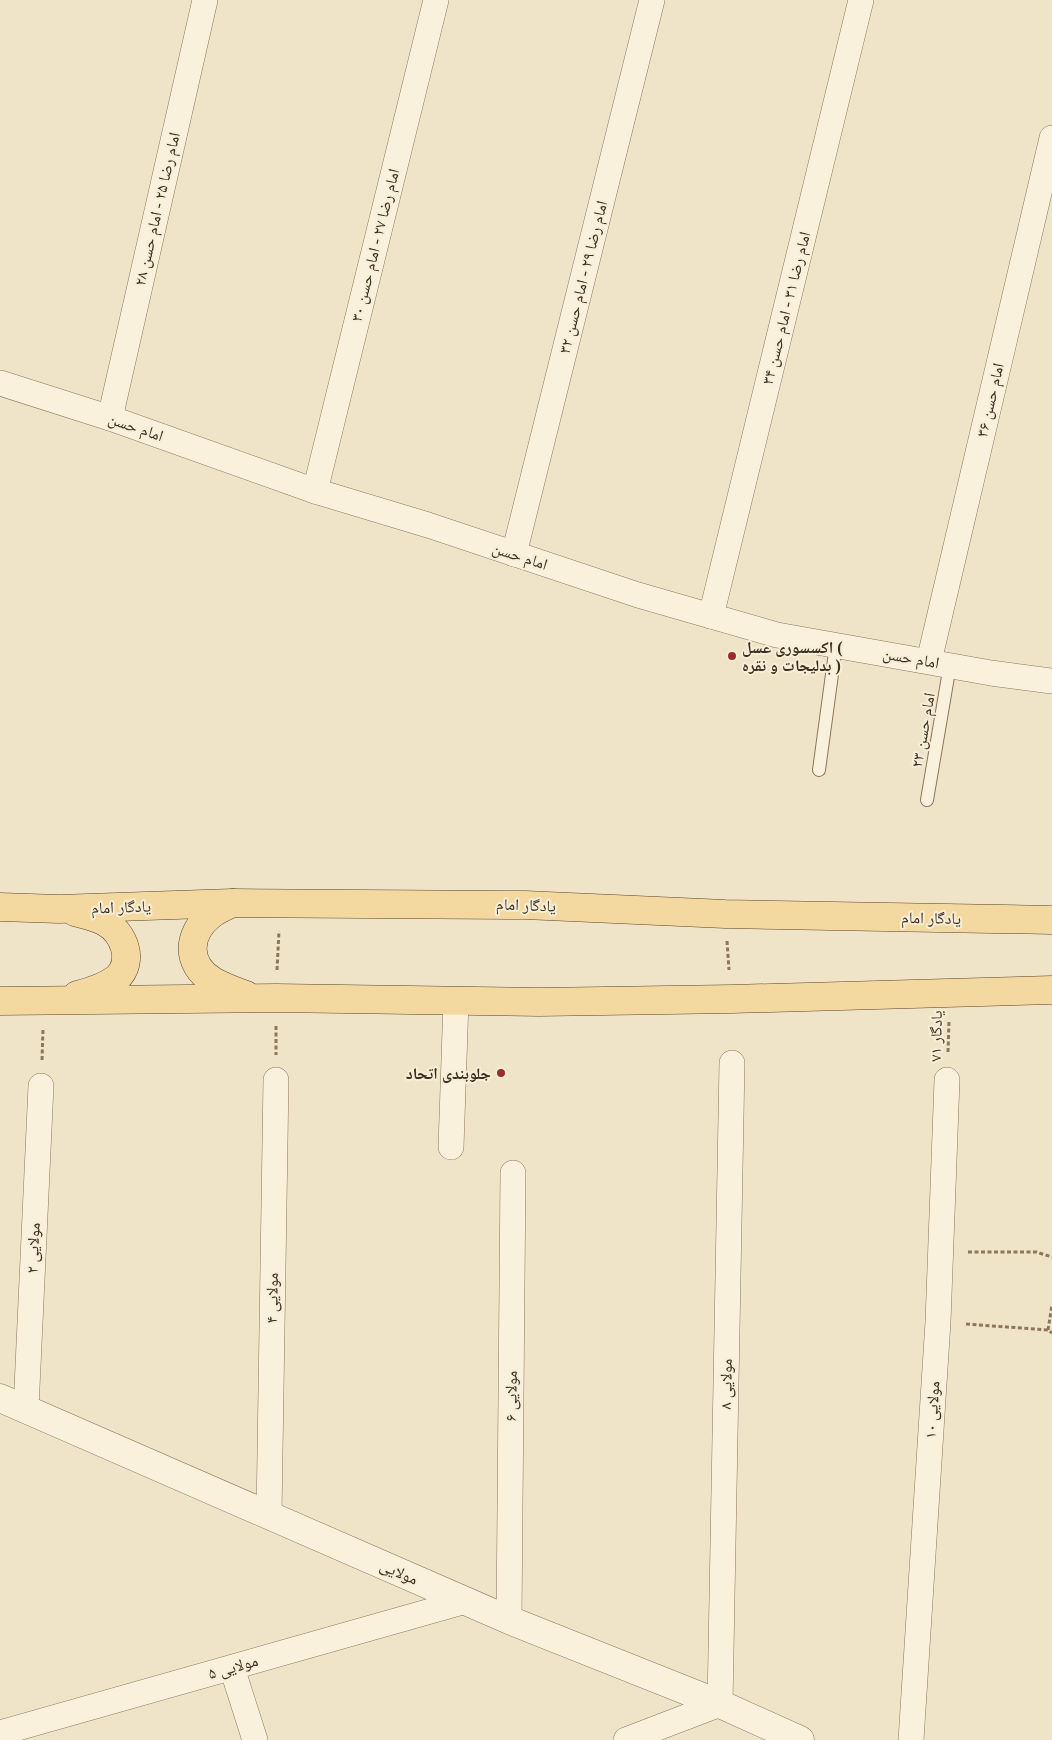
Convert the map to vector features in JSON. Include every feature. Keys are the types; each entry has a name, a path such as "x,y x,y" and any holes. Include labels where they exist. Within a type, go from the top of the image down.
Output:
{"main road":[{"name":"یادگار امام","path":"0,907 59,909 233,903 525,904 725,914 1052,920"},
{"path":"233,903 213,914 200,926 193,939 192,956 200,969 213,981 266,998"},
{"path":"44,1001 81,994 100,987 117,978 126,965 126,949 120,934 106,922 90,916 59,909"},
{"path":"0,1001 266,998 539,1002 732,999 1052,990"}],"street":[{"name":"امام رضا ۲۵ - امام حسن ۲۸","path":"110,418 205,0"},
{"name":"امام رضا ۲۷ - امام حسن ۳۰","path":"315,491 436,0"},
{"name":"امام رضا ۲۹ - امام حسن ۳۲","path":"514,554 652,0"},
{"name":"امام رضا ۳۱ - امام حسن ۳۴","path":"711,616 861,0"},
{"name":"امام حسن ۳۶","path":"939,663 1052,138"},
{"name":"امام حسن","path":"0,383 110,418 315,491 428,525 638,595 777,635 991,673 1052,681"},
{"path":"451,1147 456,1000"},
{"name":"مولایی ۸","path":"720,1704 732,1063"},
{"name":"مولایی ۴","path":"268,1515 276,1080"},
{"name":"مولایی ۱۰","path":"911,1740 938,1322 947,1080"},
{"name":"مولایی ۲","path":"26,1409 41,1086"},
{"name":"مولایی ۶","path":"509,1620 513,1173"},
{"name":"مولایی","path":"0,1398 509,1620 720,1704 800,1740"},
{"name":"مولایی ۵","path":"0,1733 466,1601"},
{"path":"232,1668 255,1740"},
{"path":"626,1740 720,1704"}],"lane":[{"path":"819,770 836,645"},
{"name":"امام حسن ۲۳","path":"927,800 939,663"}],"path":[{"path":"276,1080 266,998 281,903"},
{"path":"725,914 732,999"},
{"name":"یادگار ۷۱","path":"947,1080 949,993"},
{"path":"41,1086 44,1001"},
{"path":"940,1252 1036,1252 1052,1257"},
{"path":"938,1322 1050,1331 1052,1305"}],"place":[{"name":"اکسسوری عسل ( بدلیجات و نقره )","path":"732,656"},
{"name":"جلوبندی اتحاد","path":"501,1073"}]}
